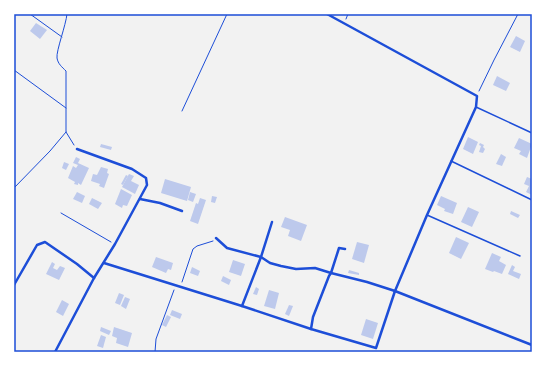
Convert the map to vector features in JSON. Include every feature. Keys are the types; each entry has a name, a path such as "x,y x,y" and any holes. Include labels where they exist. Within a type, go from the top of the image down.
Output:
{"street":[{"path":"104,263 311,329 376,348 395,291 427,215 476,107 477,96 327,14"},
{"path":"55,352 94,278 115,244 147,185 146,178 132,169 76,149"},
{"path":"140,199 160,203 182,211"},
{"path":"242,306 261,257 272,222"},
{"path":"216,238 227,248 261,257 270,263 296,269 315,268 395,291 532,345"},
{"path":"14,284 37,245 45,242 94,278"},
{"path":"311,329 316,310 339,248 345,249"}],"lane":[{"path":"476,107 532,132"},
{"path":"451,161 532,200"},
{"path":"427,215 520,256"}],"path":[{"path":"30,14 62,38"},
{"path":"67,14 57,57 60,65 66,71 66,132 76,149"},
{"path":"182,111 227,14"},
{"path":"344,23 348,14"},
{"path":"477,96 518,14"},
{"path":"14,70 67,108"},
{"path":"14,188 50,151 66,132"},
{"path":"61,213 115,244"}],"building":[{"path":"36,23 47,30 40,39 30,31"},
{"path":"516,36 525,41 520,52 510,47"},
{"path":"497,76 510,83 506,91 493,85"},
{"path":"468,137 478,142 473,154 463,149"},
{"path":"519,138 532,144 527,158 519,154 521,151 514,148"},
{"path":"480,143 484,145 483,147 485,149 483,153 479,152 481,146 479,145"},
{"path":"101,144 112,147 111,150 100,147"},
{"path":"501,154 506,157 502,166 496,164"},
{"path":"76,157 80,159 78,163 89,168 81,185 78,183 78,185 74,184 75,182 68,178 73,166 76,168 78,165 73,163"},
{"path":"64,162 69,164 66,170 62,168"},
{"path":"101,167 108,169 107,173 109,174 104,188 99,186 100,184 91,181 93,174 97,175"},
{"path":"129,174 134,176 131,181 139,185 135,194 122,187"},
{"path":"126,175 128,176 123,185 121,184"},
{"path":"527,177 532,179 532,195 526,192 529,186 524,184"},
{"path":"165,179 191,187 187,201 161,193"},
{"path":"121,189 132,195 127,206 123,205 122,208 115,204"},
{"path":"77,192 85,196 82,203 73,199"},
{"path":"190,192 196,194 193,202 188,200"},
{"path":"212,196 217,197 215,203 211,202"},
{"path":"441,196 457,203 453,214 444,211 445,209 437,205"},
{"path":"92,198 102,203 98,209 89,204"},
{"path":"200,198 206,200 198,224 190,221 196,203 198,204"},
{"path":"468,207 479,212 472,227 461,222"},
{"path":"511,211 520,215 518,218 510,214"},
{"path":"285,217 307,225 301,241 288,236 290,230 281,227"},
{"path":"456,237 469,243 461,259 449,253"},
{"path":"357,242 369,245 364,263 352,259"},
{"path":"492,253 501,257 499,261 506,265 502,274 485,269"},
{"path":"156,257 173,263 171,270 168,269 166,273 152,267"},
{"path":"233,260 245,264 241,276 229,272"},
{"path":"52,262 55,264 53,268 57,270 60,266 65,268 59,280 46,274"},
{"path":"512,265 515,267 513,271 521,274 519,279 508,274"},
{"path":"192,267 200,271 198,276 190,273"},
{"path":"349,270 359,273 359,275 348,273"},
{"path":"223,276 231,280 229,285 221,281"},
{"path":"256,287 259,289 257,295 253,294"},
{"path":"269,290 279,293 275,309 264,306"},
{"path":"119,293 124,295 120,305 115,303"},
{"path":"125,297 130,299 126,309 121,306"},
{"path":"62,300 69,304 63,316 56,312"},
{"path":"289,305 293,306 289,316 285,314"},
{"path":"172,310 182,314 180,319 170,315"},
{"path":"167,315 171,317 166,327 162,325"},
{"path":"366,319 378,323 373,339 361,335"},
{"path":"101,327 111,331 109,335 100,331"},
{"path":"114,327 132,333 128,347 116,343 117,338 112,336"},
{"path":"101,335 106,337 103,348 97,346"}]}
